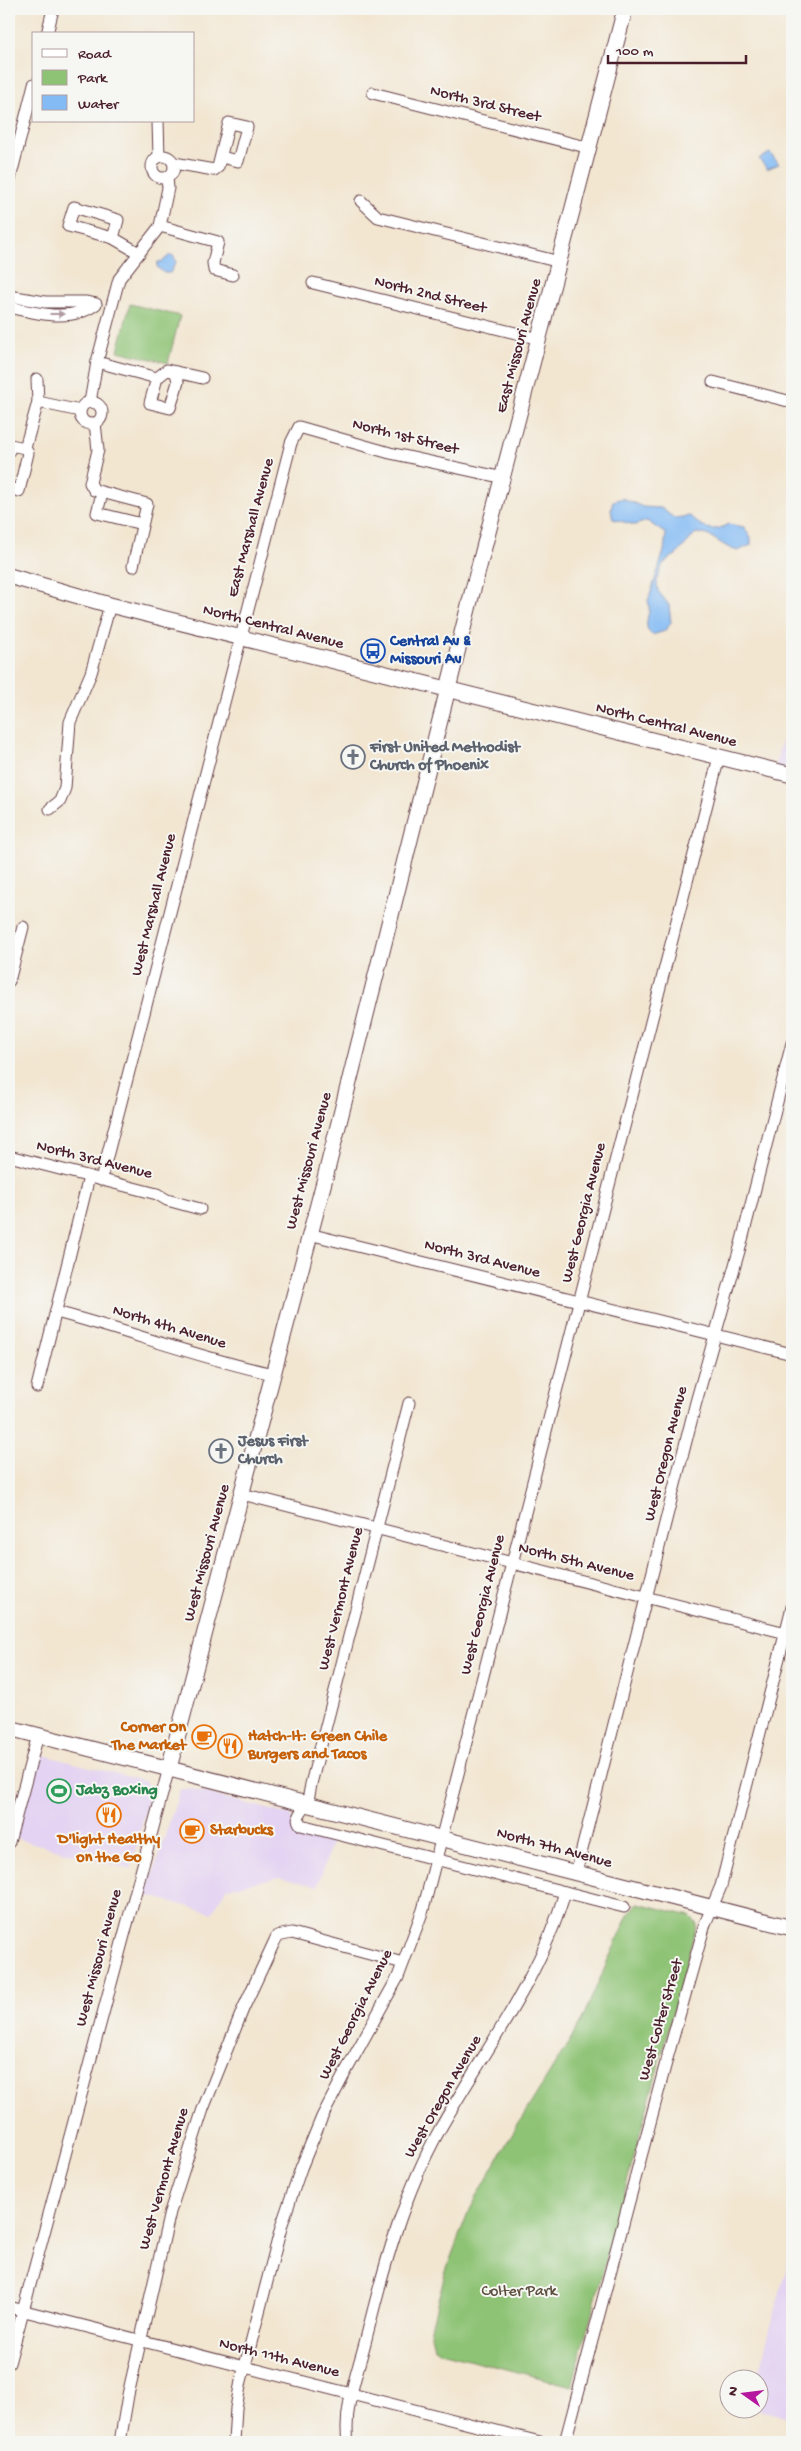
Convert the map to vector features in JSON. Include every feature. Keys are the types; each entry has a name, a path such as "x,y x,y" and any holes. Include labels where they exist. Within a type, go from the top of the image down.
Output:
{"main road":[{"name":"East Missouri Avenue","path":"448,691 590,148 621,10"},
{"name":"North Central Avenue","path":"9,576 110,605 792,776"},
{"name":"West Missouri Avenue","path":"169,1768 242,1494 448,691"},
{"name":"North 7th Avenue","path":"9,1728 792,1928"}],"street":[{"path":"47,32 53,9"},
{"path":"9,183 32,92"},
{"name":"North 3rd Street","path":"373,93 590,148"},
{"path":"158,122 159,157 152,166 153,173 159,178 167,178 172,174 174,163"},
{"path":"159,157 166,156 174,163 214,170 218,167 221,158"},
{"path":"90,402 97,362 119,279 160,226 168,188 167,178"},
{"path":"360,201 378,217 560,262"},
{"path":"160,226 218,242 213,263 214,270 233,275"},
{"path":"113,238 139,253"},
{"name":"North 2nd Street","path":"313,283 540,339"},
{"path":"9,296 45,302 85,302 96,304 112,302"},
{"path":"9,306 56,315 85,312 96,304"},
{"path":"97,362 157,378"},
{"path":"176,372 178,382 170,408 150,404 157,378 167,370 176,372 202,378"},
{"path":"9,488 19,491 28,453 25,448 38,402 37,379"},
{"path":"713,382 792,402"},
{"path":"38,402 80,411"},
{"path":"90,402 97,404 102,410 101,417 95,423 89,424 83,421 80,411 83,405 90,402"},
{"path":"95,423 98,450 90,483 94,490 147,504 133,566"},
{"name":"North 1st Street","path":"299,427 390,453 504,478"},
{"name":"East Marshall Avenue","path":"240,638 291,443 299,427"},
{"path":"9,451 10,445 25,448"},
{"path":"102,492 97,513 142,524"},
{"path":"50,809 60,801 65,788 70,722 91,673 110,605"},
{"name":"West Marshall Avenue","path":"38,1387 56,1312 95,1178 240,638"},
{"name":"West Georgia Avenue","path":"234,2442 236,2408 245,2367 282,2224 301,2168 322,2118 389,1994 423,1910 719,757"},
{"path":"9,981 23,927"},
{"name":"West Oregon Avenue","path":"576,1874 715,1335 742,1244 792,1044"},
{"name":"North 3rd Avenue","path":"9,1156 157,1194 167,1200 200,1209"},
{"name":"North 3rd Avenue","path":"309,1234 792,1354"},
{"name":"North 4th Avenue","path":"56,1312 111,1327 160,1344 273,1374"},
{"name":"West Vermont Avenue","path":"306,1804 409,1403"},
{"name":"North 5th Avenue","path":"242,1494 786,1633"},
{"name":"West Colter Street","path":"565,2442 666,2064 712,1908 721,1886 792,1607"},
{"path":"9,1842 38,1735"},
{"name":"West Missouri Avenue","path":"9,2363 169,1768"},
{"path":"306,1804 298,1818 301,1826 624,1908"},
{"name":"West Oregon Avenue","path":"348,2442 347,2424 352,2394 385,2264 403,2208 440,2130 518,2002 543,1950 565,1892"},
{"name":"West Vermont Avenue","path":"120,2442 140,2340 170,2212 202,2109 243,2009 277,1936 292,1933 403,1963"},
{"name":"North 11th Avenue","path":"9,2307 540,2442"}],"shaded area":[{"path":"792,702 792,776 774,771"},
{"path":"39,1754 145,1781 150,1790 131,1870 15,1838"},
{"path":"180,1789 191,1789 290,1815 296,1828 332,1842 318,1886 280,1877 227,1888 212,1913 146,1895"},
{"path":"792,2247 792,2418 768,2412 768,2368 760,2368"}],"green space":[{"path":"130,304 180,316 168,363 118,351"},
{"name":"Colter Park","path":"638,1903 690,1916 696,1922 696,1927 572,2386 441,2352 434,2347 430,2332 445,2273 467,2215 510,2137 580,2024 628,1915"}],"water":[{"path":"770,153 779,164 767,169 759,159"},
{"path":"170,255 174,256 176,262 170,273 164,273 157,267 158,262 163,261"},
{"path":"622,498 643,507 661,508 674,518 690,516 699,524 708,528 717,529 728,524 744,527 751,538 751,545 738,551 707,535 696,533 676,555 668,559 662,566 657,581 658,591 669,605 671,623 665,631 652,635 647,627 648,601 664,551 666,534 647,521 635,525 613,519 611,510 613,501"}],"place":[{"name":"Central Av & Missouri Av","path":"373,651"},
{"name":"First United Methodist Church of Phoenix","path":"353,757"},
{"name":"Jesus First Church","path":"221,1451"},
{"name":"Corner On The Market","path":"204,1737"},
{"name":"Hatch-It: Green Chile Burgers and Tacos","path":"230,1746"},
{"name":"Jabz Boxing","path":"59,1791"},
{"name":"D'light Healthy on the Go","path":"109,1815"},
{"name":"Starbucks","path":"192,1831"}]}
